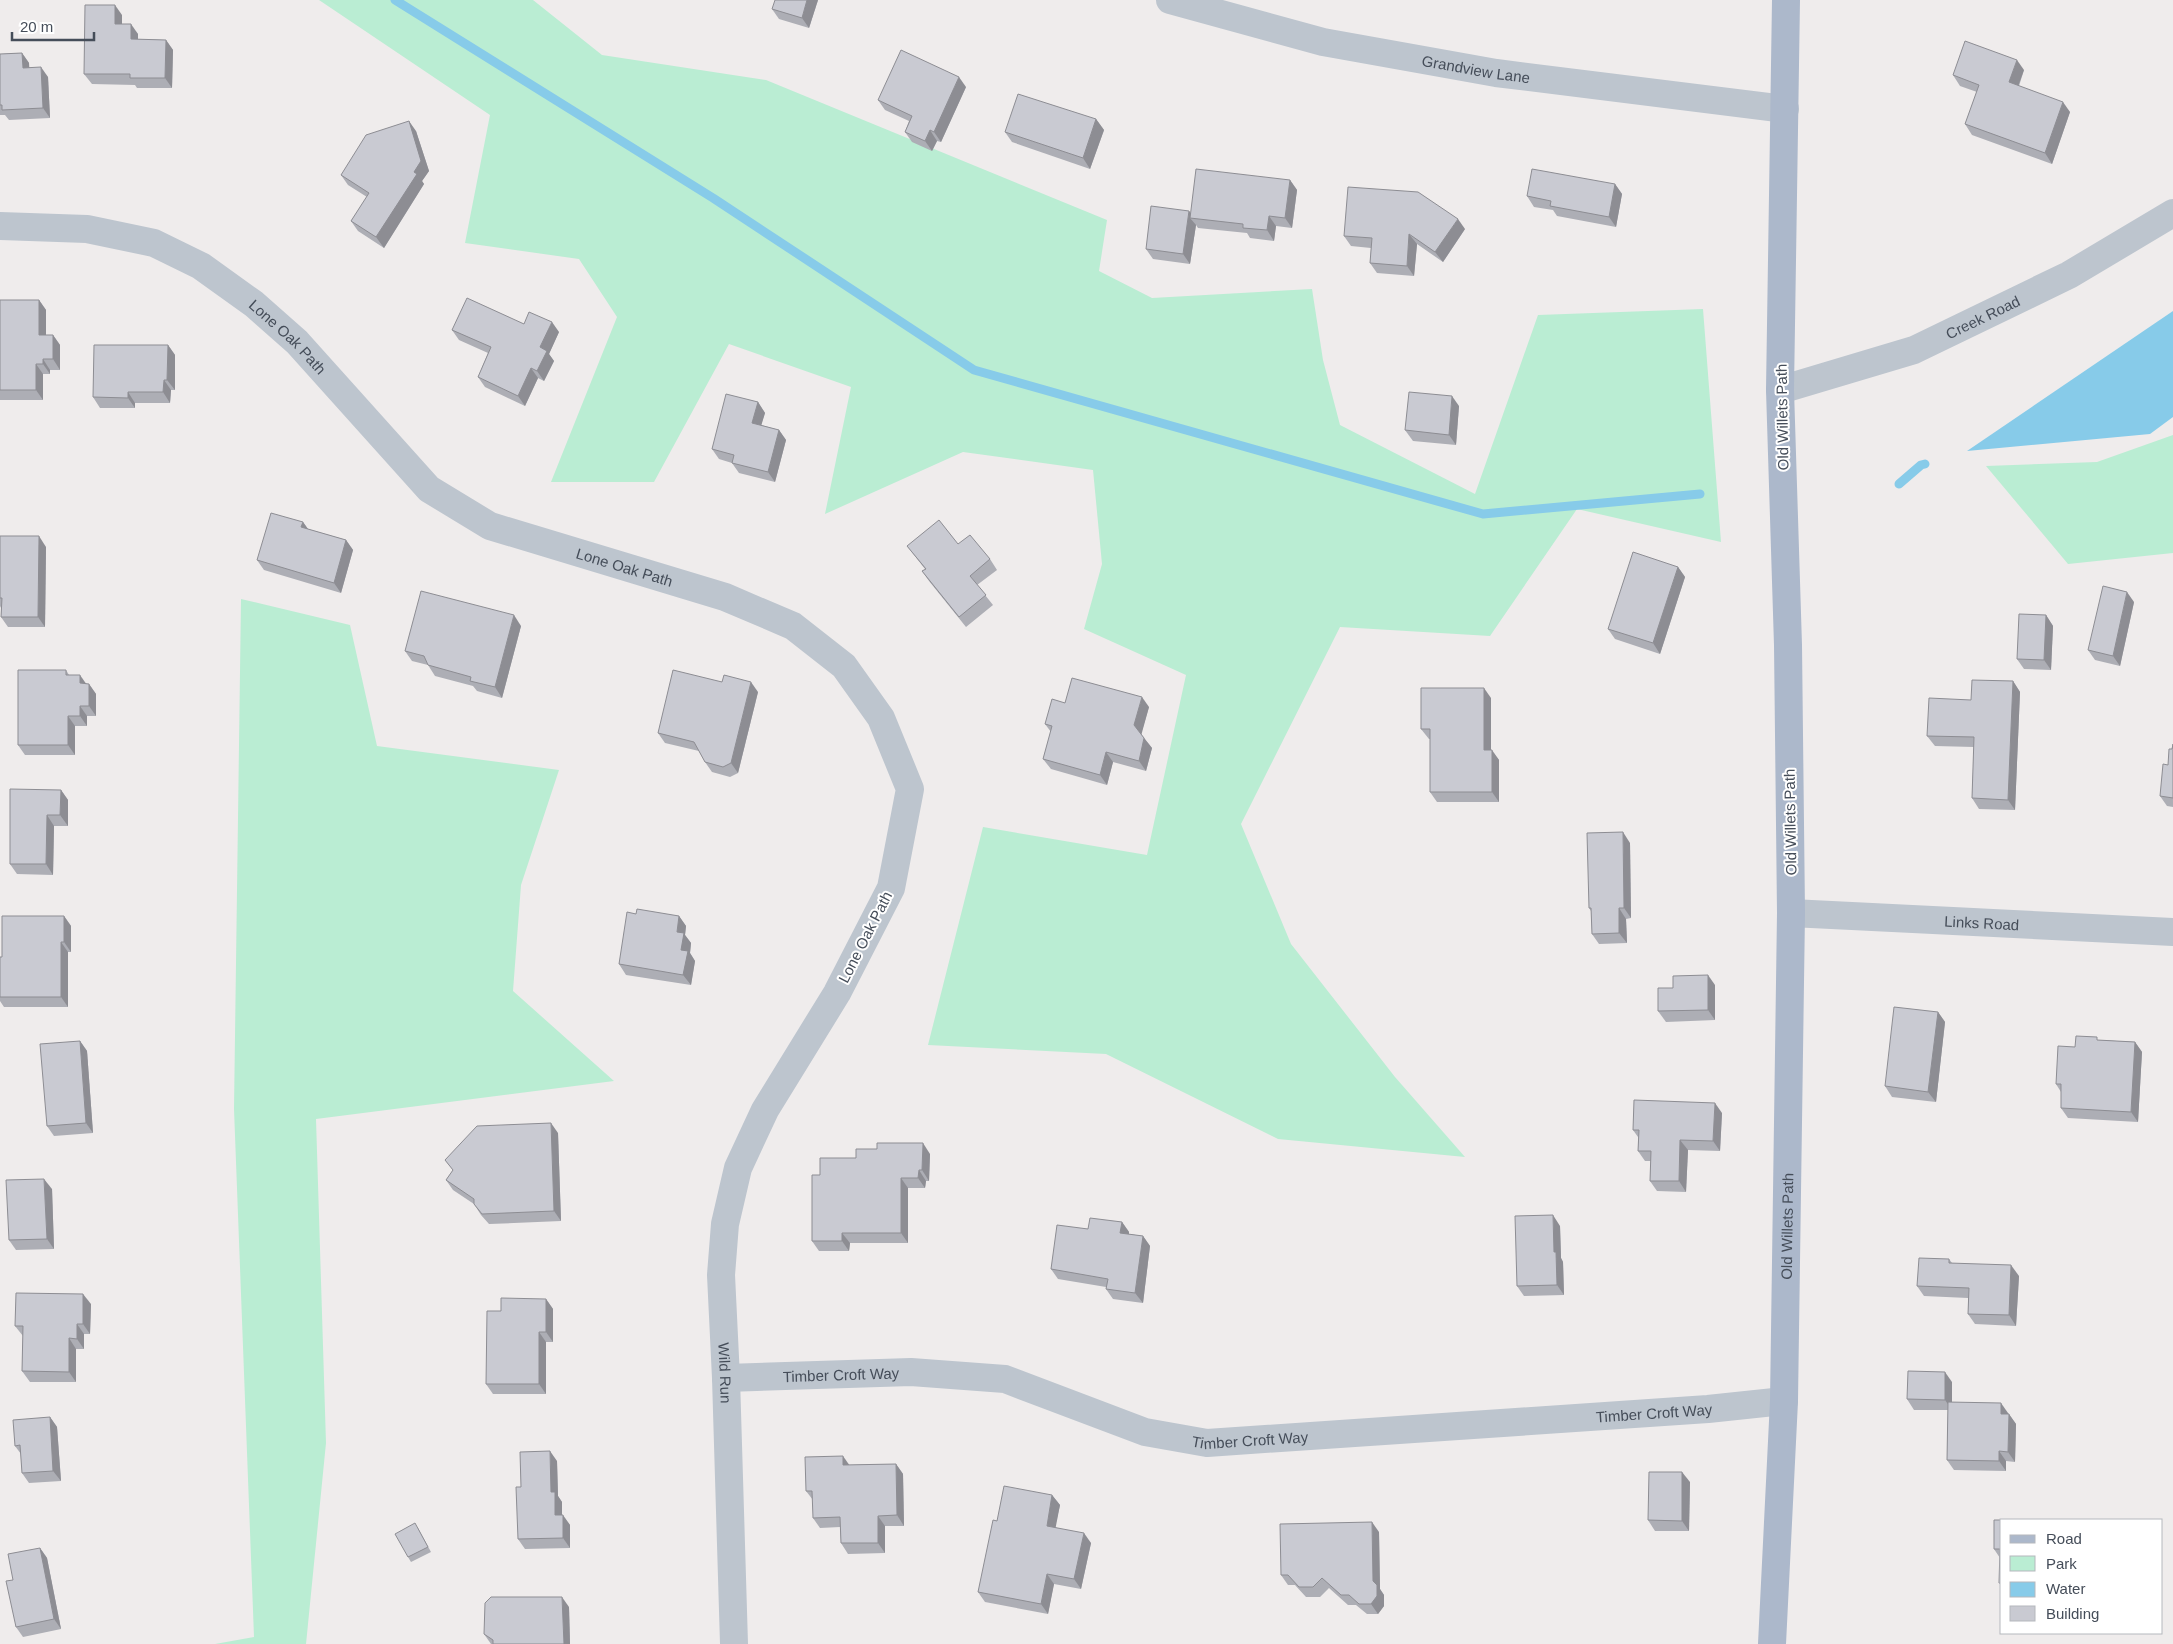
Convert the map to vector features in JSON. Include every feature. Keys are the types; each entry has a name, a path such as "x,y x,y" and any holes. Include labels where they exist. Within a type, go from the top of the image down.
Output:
{"main road":[{"name":"Old Willets Path","path":"1772,1644 1784,1401 1791,913 1788,645 1780,390 1786,0"}],"street":[{"name":"Grandview Lane","path":"1170,0 1323,42 1496,73 1785,109"},
{"name":"Creek Road","path":"1780,390 1914,350 2069,274 2173,213"},
{"name":"Lone Oak Path","path":"0,226 87,229 154,243 201,266 254,304 297,342 429,489 490,526 725,597 793,626 844,666 881,718 910,789 891,888 837,992 765,1110"},
{"name":"Links Road","path":"1791,913 2173,932"},
{"name":"Wild Run","path":"734,1644 721,1275 725,1224 738,1168 765,1110"},
{"name":"Timber Croft Way","path":"726,1378 911,1372 1005,1379 1145,1432 1207,1444 1708,1409 1784,1401"}],"green space":[{"path":"319,0 533,0 602,55 766,80 1107,220 1099,271 1152,298 1312,289 1323,360 1340,425 1475,494 1538,315 1703,309 1721,542 1577,509 1490,636 1340,627 1241,824 1291,944 1395,1077 1465,1157 1278,1139 1106,1054 928,1045 983,827 1147,855 1186,675 1084,629 1102,564 1093,470 963,452 825,514 851,387 729,344 654,482 551,482 617,317 579,259 465,243 490,115"},
{"path":"2173,435 2173,553 2068,564 1986,466 2097,462"},
{"path":"241,599 350,625 377,746 559,770 521,885 513,991 614,1081 316,1119 326,1443 306,1644 215,1644 254,1637 234,1109"}],"water":[{"path":"2173,311 2173,417 2150,434 1967,451"}],"building":[{"path":"775,0 807,0 802,18 772,9"},
{"path":"85,5 115,5 115,24 131,24 131,39 166,40 165,78 130,78 130,74 84,74"},
{"path":"1965,41 2017,60 2009,82 2063,102 2045,153 1965,124 1979,85 1953,75"},
{"path":"901,50 959,77 934,132 930,130 925,141 905,132 912,116 878,100"},
{"path":"22,53 23,68 41,67 43,108 2,110 2,105 0,105 0,54"},
{"path":"1018,94 1096,119 1083,158 1005,132"},
{"path":"409,121 421,161 414,172 417,174 376,237 351,221 369,193 341,175 366,135"},
{"path":"1196,169 1290,180 1285,218 1269,216 1267,230 1243,228 1243,224 1190,218"},
{"path":"1532,169 1615,184 1609,217 1550,206 1551,201 1527,196"},
{"path":"1348,187 1418,192 1458,219 1435,252 1409,234 1407,266 1370,263 1372,238 1344,236"},
{"path":"1151,206 1189,211 1183,254 1146,249"},
{"path":"467,298 524,324 529,312 552,322 540,347 547,351 537,371 531,368 518,396 478,377 491,347 452,330"},
{"path":"0,300 39,300 39,335 53,335 53,359 43,359 43,364 36,364 36,390 0,390"},
{"path":"94,345 168,345 167,380 164,380 163,392 128,392 128,398 93,397"},
{"path":"1409,392 1452,396 1449,435 1405,430"},
{"path":"726,394 758,402 752,423 779,430 768,472 732,463 734,455 712,449"},
{"path":"271,513 303,522 301,527 346,540 334,583 257,560"},
{"path":"939,520 958,544 970,535 990,559 970,576 986,595 959,617 922,571 926,569 907,546"},
{"path":"0,536 39,536 38,617 1,617"},
{"path":"1633,552 1678,567 1653,643 1608,629"},
{"path":"2103,586 2127,592 2113,656 2088,650"},
{"path":"421,591 514,615 495,687 470,681 471,677 428,665 424,656 405,651"},
{"path":"2019,614 2046,615 2044,660 2017,659"},
{"path":"18,670 66,670 66,675 80,675 80,683 89,684 89,706 80,706 80,716 68,716 68,745 18,745"},
{"path":"673,670 722,682 724,675 751,682 731,763 723,767 705,762 694,742 658,733"},
{"path":"1072,678 1142,697 1134,725 1144,738 1139,761 1106,752 1100,775 1043,759 1052,726 1045,724 1052,699 1065,703"},
{"path":"1972,680 2013,681 2008,800 1972,798 1974,737 1927,736 1929,698 1971,700"},
{"path":"1421,688 1484,688 1484,750 1492,750 1492,792 1430,792 1430,729 1421,729"},
{"path":"2173,744 2173,798 2160,796 2163,764 2168,765 2169,749 2172,749"},
{"path":"10,789 61,790 60,815 47,815 46,864 10,864"},
{"path":"1623,832 1624,908 1619,908 1619,933 1592,934 1591,908 1589,908 1587,833"},
{"path":"637,909 679,916 677,932 684,933 681,950 688,951 683,975 619,964 627,912 636,914"},
{"path":"2,916 64,916 64,942 61,942 61,997 0,997"},
{"path":"1708,975 1708,1010 1658,1011 1658,988 1673,988 1673,976"},
{"path":"1894,1007 1938,1012 1928,1092 1885,1086"},
{"path":"2076,1036 2097,1037 2097,1040 2135,1042 2131,1112 2061,1108 2061,1084 2056,1084 2058,1046 2075,1047"},
{"path":"80,1041 86,1123 47,1126 40,1044"},
{"path":"1634,1100 1715,1103 1713,1141 1680,1140 1679,1181 1650,1181 1651,1151 1638,1151 1639,1130 1633,1130"},
{"path":"551,1123 554,1211 482,1214 474,1204 474,1199 446,1180 453,1170 445,1160 477,1126"},
{"path":"877,1143 923,1143 922,1170 919,1170 918,1178 901,1178 901,1233 842,1233 842,1241 812,1241 812,1175 820,1175 820,1158 856,1158 856,1149 877,1149"},
{"path":"44,1179 47,1239 9,1240 6,1180"},
{"path":"1553,1215 1557,1285 1517,1286 1515,1216"},
{"path":"1090,1218 1122,1222 1120,1233 1143,1236 1135,1293 1106,1289 1108,1279 1051,1269 1057,1225 1088,1229"},
{"path":"1919,1258 1949,1259 1949,1263 2011,1265 2009,1315 1968,1314 1969,1288 1917,1286"},
{"path":"16,1293 83,1294 83,1324 77,1324 77,1339 69,1338 69,1372 22,1371 23,1326 15,1326"},
{"path":"501,1298 546,1299 546,1332 539,1332 539,1384 486,1384 487,1311 501,1311"},
{"path":"1908,1371 1945,1372 1945,1400 1907,1399"},
{"path":"1948,1402 2001,1403 2001,1414 2009,1414 2008,1452 1999,1451 1999,1461 1947,1460"},
{"path":"50,1417 53,1471 22,1473 20,1445 15,1446 13,1420"},
{"path":"550,1451 551,1492 555,1492 555,1515 563,1515 563,1538 518,1539 516,1487 521,1487 520,1452"},
{"path":"843,1456 843,1465 896,1464 897,1515 878,1516 878,1543 841,1543 840,1517 813,1518 812,1491 806,1491 805,1457"},
{"path":"1649,1472 1682,1472 1682,1521 1648,1520"},
{"path":"1004,1486 1052,1495 1047,1526 1084,1533 1074,1579 1047,1574 1041,1604 978,1592 993,1520 997,1521"},
{"path":"1994,1520 2000,1520 2000,1549 1994,1549"},
{"path":"1372,1522 1373,1581 1377,1585 1377,1596 1371,1604 1359,1604 1349,1595 1341,1595 1322,1578 1313,1587 1299,1587 1288,1575 1281,1575 1280,1524"},
{"path":"415,1523 428,1547 408,1557 395,1534"},
{"path":"40,1548 54,1619 16,1627 6,1581 13,1580 8,1554"},
{"path":"2000,1549 2000,1583 1999,1583"},
{"path":"491,1597 562,1597 564,1644 493,1644 493,1640 484,1634 485,1603"}],"waterway":[{"path":"395,0 713,198 974,370 1483,514 1700,494"},
{"path":"1899,484 1921,465 1925,464"}]}
